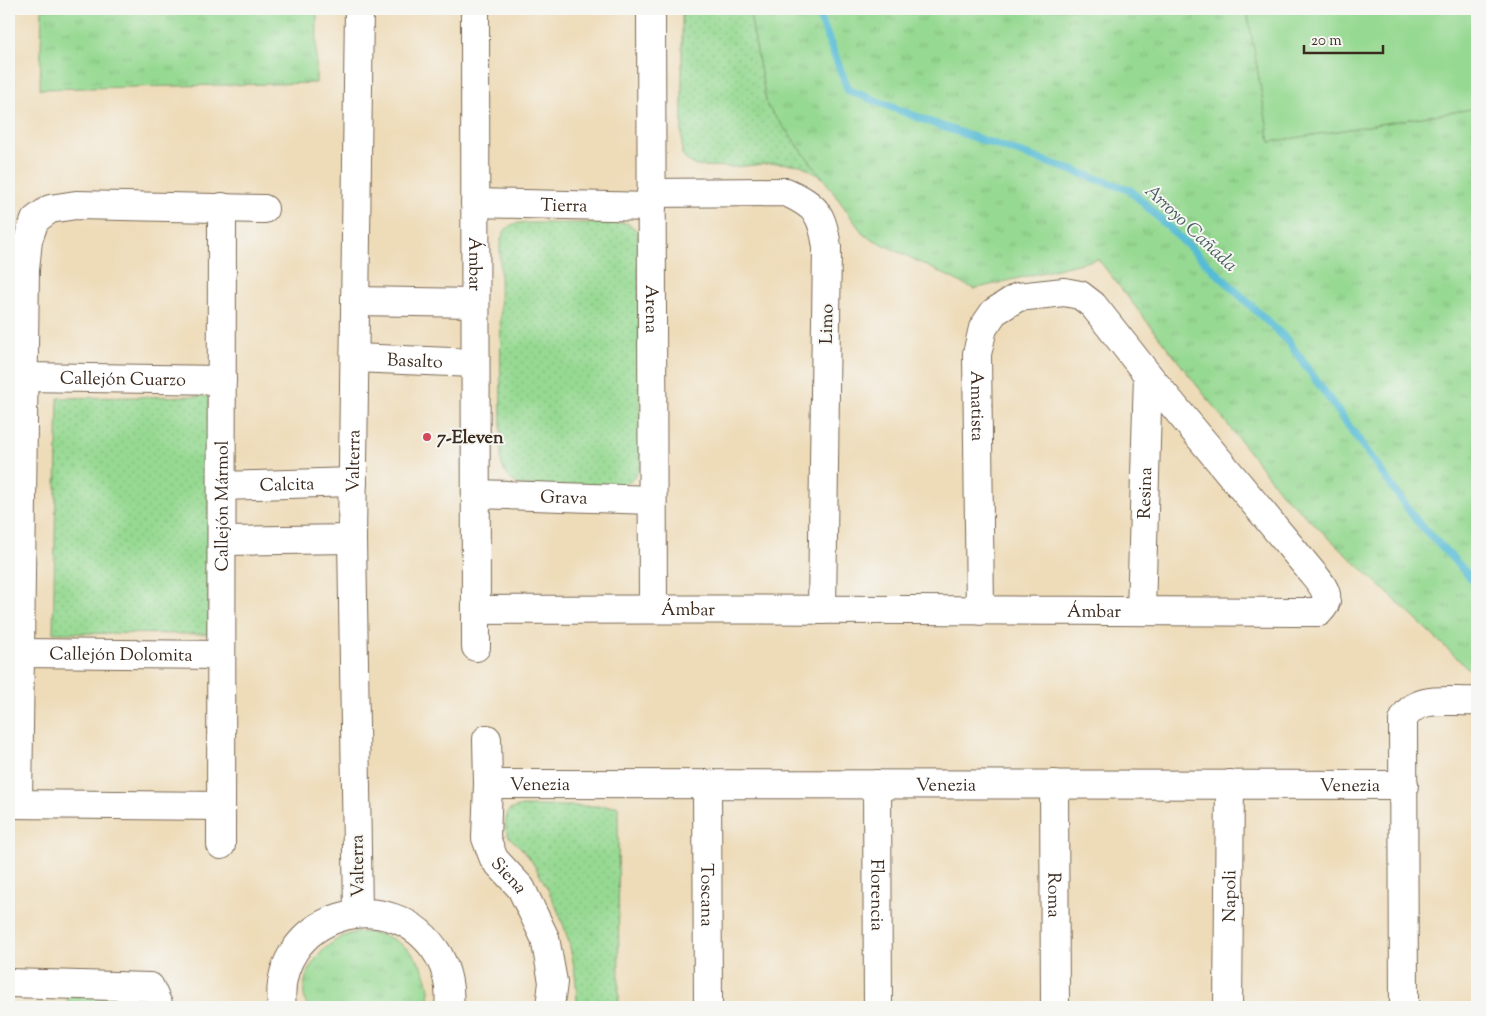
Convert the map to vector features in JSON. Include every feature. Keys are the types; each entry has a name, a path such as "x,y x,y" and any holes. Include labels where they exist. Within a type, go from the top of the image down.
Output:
{"street":[{"name":"Valterra","path":"358,912 352,539 359,9"},
{"name":"Ámbar","path":"475,9 476,647"},
{"name":"Arena","path":"651,9 653,608"},
{"name":"Limo","path":"651,200 786,192 799,198 819,214 824,228 827,247 822,610"},
{"name":"Tierra","path":"475,203 651,200"},
{"path":"221,806 14,804 21,653 24,377 16,339 28,240 35,220 50,210 76,204 264,208"},
{"name":"Callejón Mármol","path":"221,845 222,207"},
{"name":"Amatista","path":"980,610 977,354 983,328 994,312 1018,298 1064,292 1080,295 1093,305"},
{"path":"355,301 475,303"},
{"name":"Ámbar","path":"476,610 653,608 1319,612 1326,602 1326,593 1322,585 1093,305"},
{"name":"Basalto","path":"355,358 475,362"},
{"name":"Resina","path":"1141,611 1148,374"},
{"name":"Callejón Cuarzo","path":"24,377 222,380"},
{"name":"Calcita","path":"222,486 353,482"},
{"name":"Grava","path":"476,494 652,500"},
{"path":"222,541 352,539"},
{"name":"Callejón Dolomita","path":"21,653 221,655"},
{"path":"1404,1007 1403,721 1406,712 1414,706 1426,702 1477,701"},
{"name":"Siena","path":"487,739 486,838 494,859 521,888 545,938 553,982 550,1007"},
{"name":"Venezia","path":"488,784 1404,785"},
{"name":"Toscana","path":"707,784 708,1007"},
{"name":"Florencia","path":"877,784 878,1007"},
{"name":"Roma","path":"1054,784 1055,1007"},
{"name":"Napoli","path":"1228,1007 1230,784"},
{"name":"Valterra","path":"279,1006 284,975 296,948 317,928 330,920 358,912 373,913 401,920 425,937 434,948 444,968 453,1006"},
{"path":"9,983 150,987 159,1007"}],"green space":[{"path":"42,9 317,9 316,83 40,89"},
{"path":"682,9 749,9 767,106 823,178 801,165 777,163 733,167 696,166 687,161 682,154"},
{"path":"749,9 1247,9 1270,142 1477,108 1477,673 1473,673 1282,494 1098,259 974,289 864,235 767,106"},
{"path":"1247,9 1477,9 1477,108 1270,142"},
{"path":"517,223 627,223 638,231 641,467 631,481 619,487 521,486 510,479 501,462 500,245 505,231"},
{"path":"209,396 208,634 53,633 58,398"},
{"path":"522,806 618,806 619,1007 577,1007 571,950 560,916 533,863 524,851 510,838 506,830 509,810"},
{"path":"364,932 392,939 413,955 427,978 429,1007 307,1007 304,987 308,971 318,957 330,944 337,940 349,934"},
{"path":"68,995 141,999 147,1007 67,1007"}],"waterway":[{"name":"Arroyo Cañada","path":"817,9 848,90 935,124 1130,190 1288,341 1416,520 1477,584"}],"place":[{"name":"7-Eleven","path":"427,437"}]}
